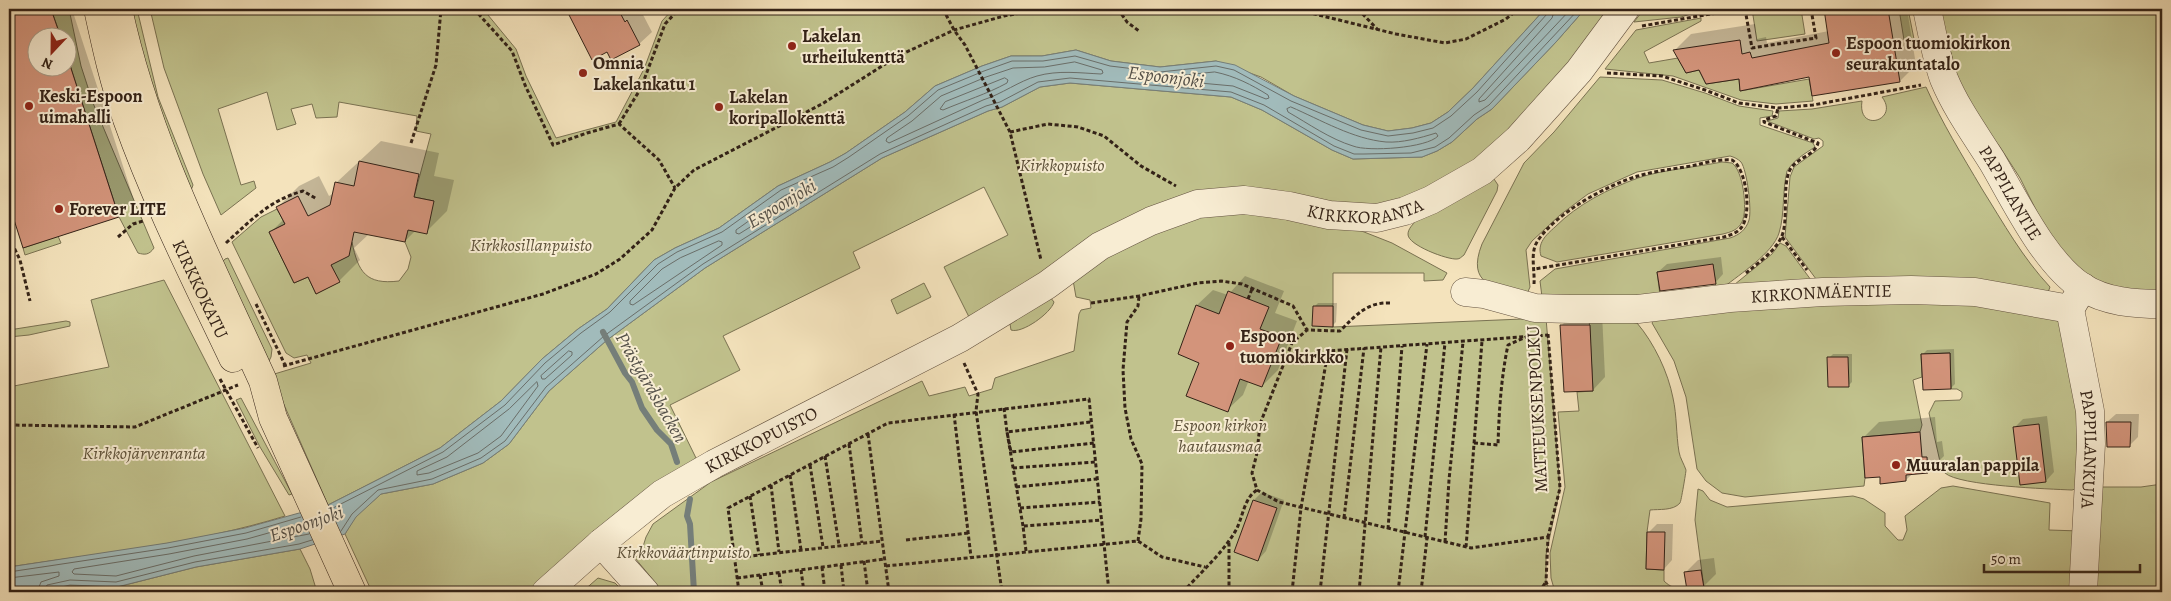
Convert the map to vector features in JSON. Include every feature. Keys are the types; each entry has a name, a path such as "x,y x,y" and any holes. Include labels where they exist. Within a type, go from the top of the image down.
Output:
{"main road":[{"name":"KIRKKOKATU","path":"98,9 112,71 126,118 164,212 244,382 273,418"},
{"name":"KIRKKOKATU","path":"118,9 146,112 179,195 264,381 273,418 352,592"}],"street":[{"name":"PAPPILANTIE","path":"1927,9 1941,68 1952,96 2044,247 2062,272 2076,298 2162,304"},
{"name":"KIRKKORANTA","path":"1047,285 1100,246 1151,221 1198,204 1244,200 1289,206 1329,215 1377,218 1405,211 1432,200 1482,170 1518,139 1579,70 1629,18"},
{"name":"KIRKKOPUISTO","path":"546,592 601,542 662,494 714,464 960,338 1047,285"},
{"name":"KIRKONMÄENTIE","path":"1466,292 1484,294 1535,308 1546,322 1730,298 1823,292 1911,290 2076,298"},
{"name":"PAPPILANKUJA","path":"2076,298 2090,411 2091,444 2083,592"},
{"path":"601,542 645,592"}],"path":[{"path":"411,143 436,65 441,9"},
{"path":"474,9 512,51 525,85 553,145 619,124 641,88 665,24 679,9"},
{"path":"943,9 954,30 965,45 1010,132 1047,285"},
{"path":"285,365 542,294 596,274 620,259 652,230 675,188 694,170 822,104 898,56 954,30 1004,16 1043,9"},
{"path":"1118,9 1127,22 1139,31"},
{"path":"1294,9 1378,30 1444,43 1466,39 1506,19 1518,9"},
{"path":"1358,9 1378,30"},
{"path":"1712,9 1713,13"},
{"path":"1629,18 1713,13 1740,9"},
{"path":"1745,9 1752,48 1816,38 1811,9"},
{"path":"1598,72 1662,76 1739,103 1778,108 1813,105 1929,84"},
{"path":"1742,276 1770,252 1782,237 1789,172 1797,162 1817,149 1818,144 1764,122 1764,120 1776,116 1778,108"},
{"path":"619,124 659,160 675,188"},
{"path":"1010,132 1048,124 1078,127 1104,136 1141,166 1181,189 1198,204"},
{"path":"1732,160 1742,170 1748,212 1742,227 1737,232 1724,237 1535,269 1534,248 1537,241 1566,212 1591,197 1637,176 1681,167 1732,160"},
{"path":"226,243 266,207 303,191 317,199"},
{"path":"118,237 133,224 146,220"},
{"path":"1782,237 1823,292"},
{"path":"9,238 20,260 30,301"},
{"path":"1091,303 1139,296 1198,283 1221,281 1242,284 1294,306 1307,330"},
{"path":"1248,299 1252,289"},
{"path":"1138,541 1141,519 1142,464 1131,439 1125,408 1123,370 1128,322 1138,306 1139,296"},
{"path":"1390,303 1371,304 1356,315 1340,331 1307,330 1292,343 1260,424 1257,453 1252,473 1257,490 1279,502 1466,547 1548,537"},
{"path":"1474,443 1498,445 1500,395 1508,345 1529,336 1546,322"},
{"name":"MATTEUKSENPOLKU","path":"1546,322 1560,488 1548,537 1546,582"},
{"path":"1292,592 1301,508 1328,351 1529,336"},
{"path":"1466,547 1482,341"},
{"path":"1445,542 1449,480 1463,342"},
{"path":"1421,592 1445,343"},
{"path":"1398,592 1427,344"},
{"path":"1388,529 1402,346"},
{"path":"1358,592 1381,347"},
{"path":"1344,518 1364,348"},
{"path":"1320,592 1327,514 1347,349"},
{"path":"962,358 978,394 976,412 1002,592"},
{"path":"9,425 135,426 226,391"},
{"path":"739,592 728,508 888,423 1089,399 1109,592"},
{"path":"1004,408 1026,552"},
{"path":"954,414 971,557"},
{"path":"1007,432 1092,422"},
{"path":"1007,432 1011,452 1094,443"},
{"path":"868,434 889,592"},
{"path":"849,444 862,543"},
{"path":"825,456 839,545"},
{"path":"1013,468 1096,462"},
{"path":"810,465 823,547"},
{"path":"790,475 801,550"},
{"path":"1016,487 1097,479"},
{"path":"771,485 780,552"},
{"path":"1182,592 1229,540 1238,524 1250,494 1257,490"},
{"path":"750,496 758,555"},
{"path":"1020,508 1100,502"},
{"path":"1022,526 1101,520"},
{"path":"1238,524 1243,526"},
{"path":"906,540 968,533"},
{"path":"734,558 882,540"},
{"path":"1228,592 1229,540"},
{"path":"886,566 1138,541 1162,557 1205,567"},
{"path":"737,578 885,559"},
{"path":"864,561 868,592"},
{"path":"841,565 844,592"},
{"path":"822,567 825,592"},
{"path":"801,570 804,592"},
{"path":"779,573 782,592"},
{"path":"760,575 763,592"},
{"path":"1539,592 1546,582 1551,592"},
{"path":"208,592 249,590 253,592"}],"green space":[{"path":"51,9 69,9 73,28 58,28"},
{"path":"125,9 137,9 158,97 193,185 190,193"},
{"name":"Kirkkosillanpuisto","path":"150,9 483,9 516,49 526,76 556,138 616,122 644,69 662,21 673,9 1545,9 1473,88 1448,112 1431,123 1388,131 1363,125 1294,96 1261,77 1216,61 1160,67 1111,61 1076,50 1042,56 1011,56 982,66 935,86 905,112 846,153 778,186 719,228 654,260 607,309 578,329 542,359 501,401 440,448 328,505 271,375 311,363 307,355 294,358 286,353 232,242 261,217 277,209 285,224 269,232 294,283 308,277 316,294 339,282 331,265 352,242 357,261 365,274 379,281 399,281 408,269 411,257 405,242 408,230 434,201 414,197 431,134 416,131 417,116 339,102 337,117 316,118 312,104 291,109 296,124 277,130 267,92 218,109 241,185 254,181 256,188 221,215 203,174 164,68"},
{"name":"Kirkkopuisto","path":"1585,9 1618,9 1568,73 1470,169 1373,210 1238,187 1050,276 969,317 944,267 1008,235 984,187 853,252 860,268 723,336 740,370 670,405 696,458 640,497 533,592 372,592 345,534 355,517 381,494 433,484 483,463 509,444 549,391 607,340 705,268 882,158 988,111 1002,107 1040,87 1070,83 1231,97 1262,110 1332,150 1353,159 1422,157 1452,142 1477,119 1492,109"},
{"path":"1644,9 1707,9 1681,17 1634,22"},
{"path":"1752,9 1801,9 1805,34 1757,41"},
{"path":"1899,9 1908,9 1914,39 1904,40"},
{"path":"1939,9 2162,9 2162,296 2091,282 2056,250 2020,178 2000,147 1972,110 1958,79"},
{"path":"1701,18 1701,21 1644,52 1649,63 1678,58 1686,73 1699,70 1706,84 1739,79 1740,91 1809,79 1813,101 1776,104 1741,100 1673,76 1605,69 1636,30"},
{"path":"78,52 93,103 154,248 149,253 138,253 119,217 74,78 78,78"},
{"path":"1600,77 1662,80 1739,106 1773,111 1772,116 1760,118 1760,125 1813,143 1815,147 1796,160 1787,171 1781,226 1776,241 1755,263 1724,287 1716,288 1713,265 1657,272 1660,295 1542,297 1540,281 1555,269 1730,238 1739,234 1746,227 1749,220 1748,190 1741,162 1730,156 1637,172 1588,194 1560,215 1532,241 1526,250 1530,287 1526,296 1503,290 1486,282 1480,276 1478,258 1482,244 1524,163 1554,132"},
{"path":"1926,87 1952,139 1998,215 2022,252 2050,287 2047,295 1819,283 1785,237 1790,177 1794,167 1823,146 1823,141 1767,121 1778,118 1779,111 1812,109 1862,101 1862,111 1866,118 1877,120 1886,112 1886,105 1882,97"},
{"path":"1722,162 1732,163 1736,167 1742,182 1744,216 1740,225 1734,230 1723,234 1557,262 1541,256 1541,243 1548,233 1573,211 1605,192 1647,175"},
{"path":"1492,176 1498,185 1497,191 1464,255 1460,258 1452,259 1437,254 1414,243 1409,238 1409,230 1416,221"},
{"name":"Espoon kirkon hautausmaa","path":"1234,208 1354,228 1392,243 1447,273 1443,280 1424,281 1424,273 1333,273 1333,327 1546,318 1560,488 1546,555 1546,582 1551,592 663,592 635,558 641,553 653,524 711,482 922,381 929,396 965,387 969,396 992,389 995,378 1074,351 1079,314 1081,310 1091,308 1090,300 1076,297 1073,280 1075,273 1169,222"},
{"path":"58,236 61,243 25,255 23,248"},
{"path":"1780,243 1786,246 1811,280 1729,289 1772,254"},
{"path":"228,258 272,349 267,365 220,265"},
{"name":"Kirkkojärvenranta","path":"164,280 285,516 251,526 182,541 9,567 9,387 109,367 91,300"},
{"path":"924,283 931,297 897,314 891,300"},
{"path":"1050,297 1054,302 1048,312 1029,326 1011,330 1010,324 1013,321"},
{"path":"1957,297 2059,318 2081,388 2078,488 2061,490 1986,484 1968,481 1945,473 1941,466 1929,413 1935,401 1960,400 1962,397 1962,392 1957,389 1951,389 1950,353 1921,354 1922,377 1913,380 1922,425 1920,432 1862,437 1864,486 1745,497 1722,493 1706,481 1697,469 1686,397 1674,361 1652,323 1657,315"},
{"path":"1589,317 1637,323 1655,349 1671,388 1679,452 1686,472 1680,503 1670,508 1650,510 1647,532 1646,569 1664,570 1664,581 1668,585 1678,589 1704,588 1695,520 1698,489 1703,491 1710,500 1727,507 1853,496 1864,499 1885,513 1885,526 1898,540 1903,540 1907,530 1905,516 1941,488 1953,486 2050,503 2049,530 2080,531 2076,592 1555,592 1551,578 1550,553 1565,487 1558,412 1579,411 1577,392 1593,391"},
{"path":"66,321 70,322 70,326 29,335 9,337 9,330"},
{"path":"241,398 292,494 289,495 260,447 236,400"},
{"path":"2162,484 2162,592 2094,592 2099,487 2141,487"},
{"path":"300,549 310,569 317,592 40,592 70,585 117,587 196,567"},
{"path":"598,578 615,583 624,592 582,592"}],"water":[{"name":"Espoonjoki","path":"1545,9 1585,9 1492,109 1477,119 1452,142 1422,157 1353,159 1332,150 1262,110 1231,97 1070,83 1040,87 1002,107 988,111 882,158 705,268 607,340 549,391 509,444 483,463 433,484 381,494 356,517 345,534 300,549 196,567 117,587 70,585 40,592 9,592 9,567 167,543 245,528 328,505 440,448 501,401 542,359 578,329 607,309 654,260 719,228 778,186 846,153 905,112 935,86 982,66 1011,56 1042,56 1076,50 1111,61 1160,67 1216,61 1235,65 1294,96 1363,125 1388,131 1431,123 1448,112 1473,88"}],"building":[{"path":"9,9 51,9 58,28 28,28 28,78 74,78 119,217 23,248 9,204"},
{"path":"566,9 618,9 625,22 627,20 640,45 611,60 607,52 592,60"},
{"name":"Espoon tuomiokirkon seurakuntatalo","path":"1824,9 1888,9 1900,82 1812,96 1809,77 1740,91 1739,79 1706,84 1699,70 1686,73 1673,50 1740,40 1742,54 1750,52 1752,58 1829,43"},
{"path":"359,161 419,174 414,197 434,201 427,234 408,230 405,242 354,232 349,256 331,265 340,282 316,294 308,277 294,283 269,232 285,224 276,207 298,196 308,216 330,205 335,182 354,186"},
{"path":"1713,264 1716,284 1660,291 1657,272"},
{"name":"Espoon tuomiokirkko","path":"1228,291 1269,307 1260,329 1282,337 1262,387 1240,379 1228,412 1186,396 1199,363 1178,354 1196,305 1219,314"},
{"path":"1313,306 1333,306 1333,327 1312,326"},
{"path":"1560,325 1590,325 1593,391 1564,392"},
{"path":"1950,353 1951,389 1923,390 1921,354"},
{"path":"1827,357 1848,357 1849,387 1828,387"},
{"path":"2106,422 2131,422 2130,447 2107,447"},
{"path":"2039,424 2046,482 2020,485 2013,427"},
{"name":"Muuralan pappila","path":"1920,432 1922,457 1927,457 1928,473 1906,475 1906,481 1880,484 1880,477 1865,478 1862,437"},
{"path":"1253,500 1277,508 1258,561 1234,552"},
{"path":"1647,532 1665,532 1664,570 1646,569"},
{"path":"1701,570 1704,588 1687,590 1684,572"}],"waterway":[{"name":"Prästgårdsbacken","path":"603,332 625,373 632,382 642,408 657,430 671,444 677,462"},
{"name":"Prästgårdsbacken","path":"690,499 687,516 690,524 694,592"}],"place":[{"name":"Lakelan urheilukenttä","path":"792,46"},
{"name":"Espoon tuomiokirkon seurakuntatalo","path":"1836,53"},
{"name":"Omnia Lakelankatu 1","path":"583,73"},
{"name":"Keski-Espoon uimahalli","path":"29,106"},
{"name":"Lakelan koripallokenttä","path":"719,107"},
{"name":"Forever LITE","path":"59,209"},
{"name":"Espoon tuomiokirkko","path":"1230,346"},
{"name":"Muuralan pappila","path":"1896,465"}],"park label":[{"name":"Kirkkoväärtinpuisto","path":"683,552"}]}
